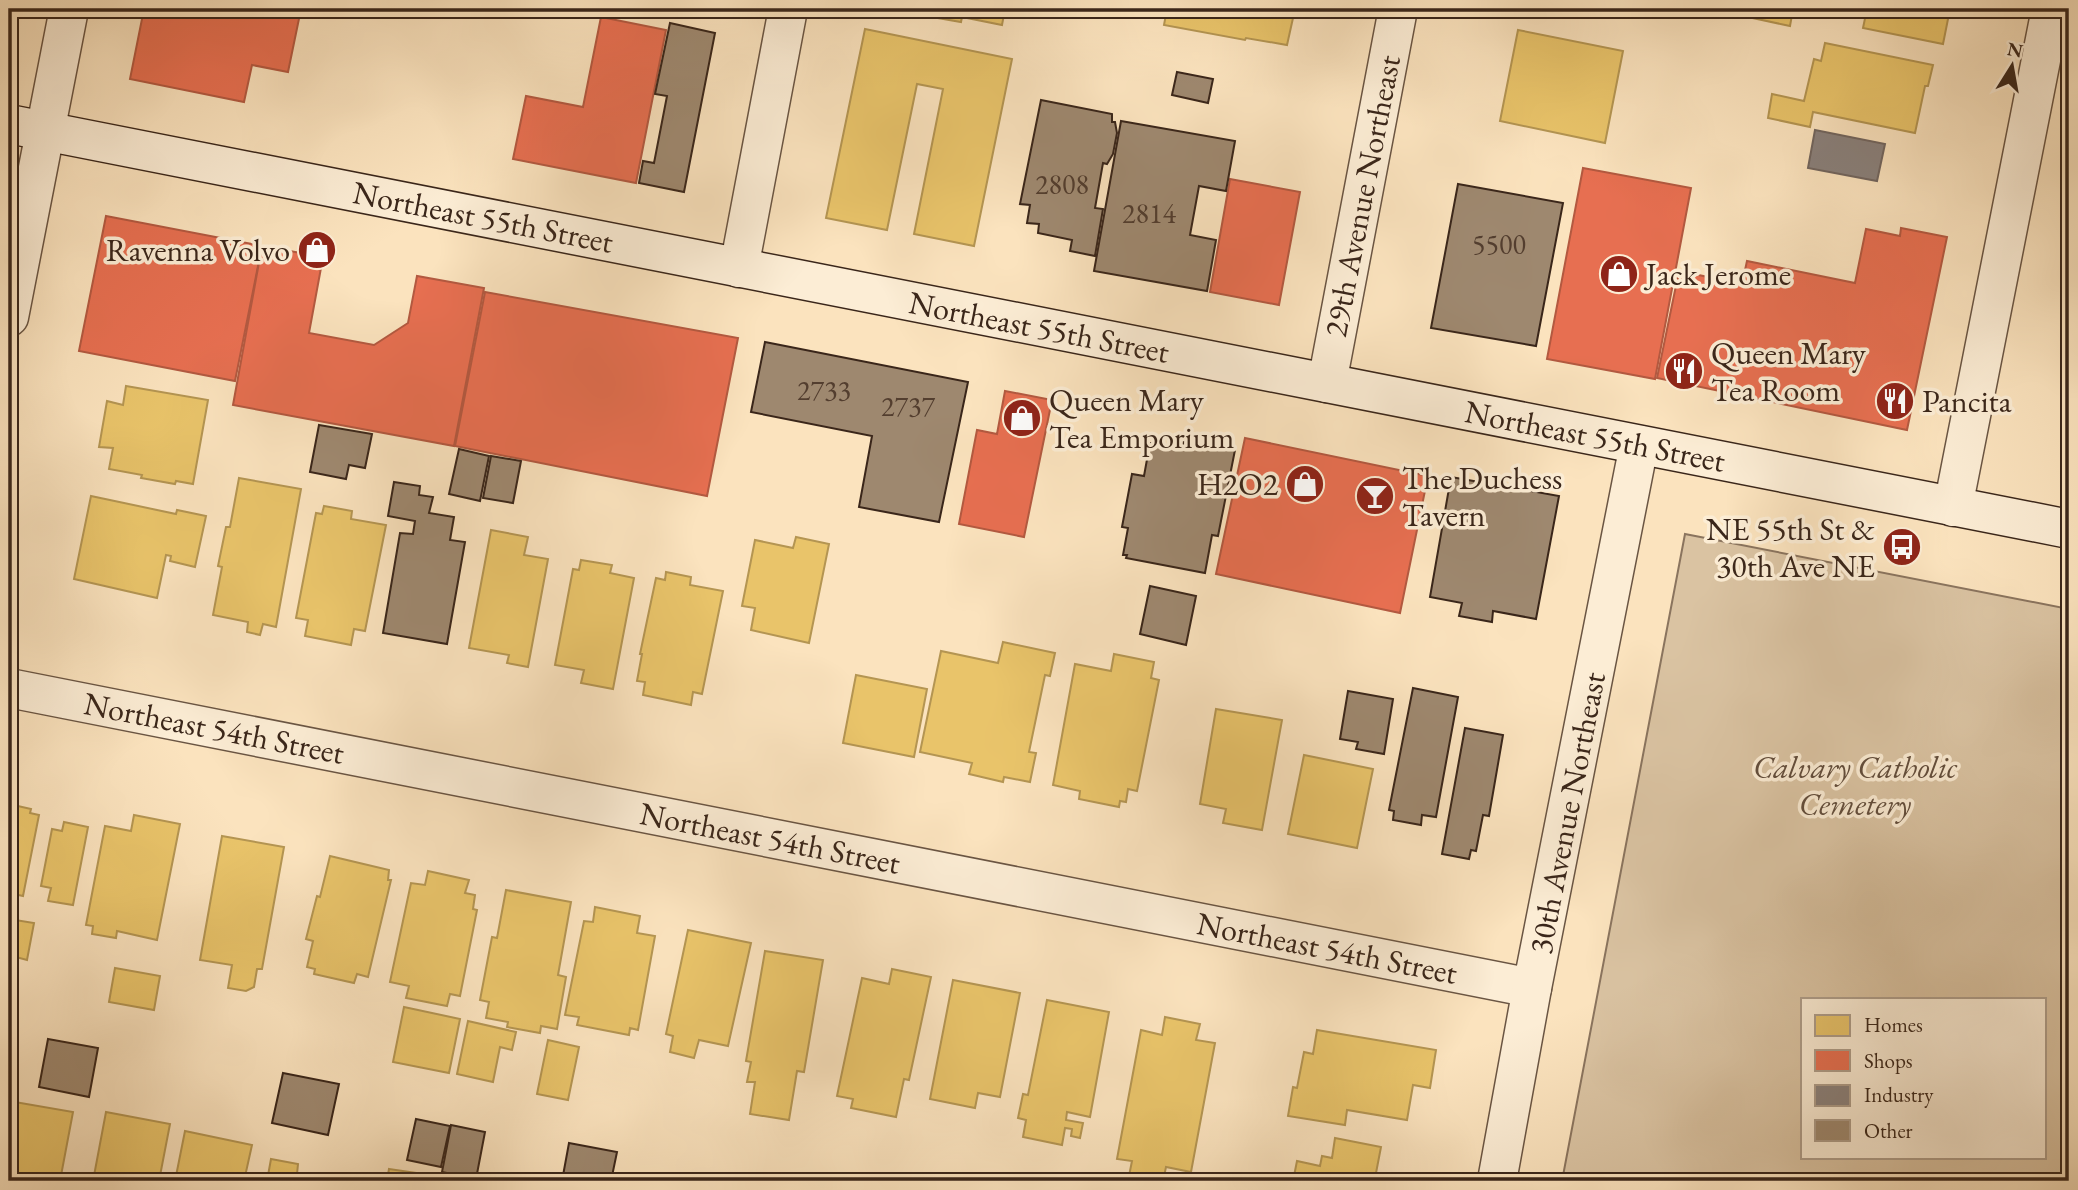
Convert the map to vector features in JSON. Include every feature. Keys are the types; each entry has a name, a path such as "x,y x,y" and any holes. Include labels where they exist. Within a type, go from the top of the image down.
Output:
{"street":[{"path":"9,317 27,127 69,9"},
{"path":"739,268 788,9"},
{"name":"29th Avenue Northeast","path":"1327,383 1398,9"},
{"path":"1953,507 2051,9"},
{"name":"Northeast 55th Street","path":"27,127 2069,530"},
{"name":"30th Avenue Northeast","path":"1497,1181 1532,988 1639,445"},
{"name":"Northeast 54th Street","path":"9,688 1532,988"}],"green space":[{"name":"Calvary Catholic Cemetery","path":"1685,534 2069,609 2069,1181 1562,1181"}],"building: Homes":[{"path":"921,9 1005,9 1002,25 962,17 961,22 920,15"},
{"path":"1167,9 1295,9 1287,45 1164,25"},
{"path":"1744,9 1793,9 1790,26 1743,16"},
{"path":"1867,9 1950,9 1943,44 1863,28"},
{"path":"865,29 1012,59 974,246 914,234 943,89 917,84 887,230 826,218"},
{"path":"1518,30 1623,51 1605,143 1500,121"},
{"path":"1825,43 1933,65 1928,86 1925,86 1915,133 1813,112 1810,127 1768,118 1772,94 1804,101 1814,59 1821,61"},
{"path":"126,386 208,400 193,484 141,478 142,475 109,469 113,448 99,447 107,401 123,405"},
{"path":"239,478 301,489 276,627 263,624 260,635 247,632 248,622 213,615 222,567 218,566 226,527 230,527"},
{"path":"91,496 176,514 177,510 206,516 195,567 170,561 171,556 166,555 157,598 74,579"},
{"path":"324,506 352,511 351,519 386,525 365,631 354,629 351,645 305,636 308,620 296,618 316,513 322,514"},
{"path":"491,530 528,537 524,555 548,559 528,667 507,663 509,655 469,648"},
{"path":"796,537 829,544 809,643 751,630 755,608 742,606 755,540 793,548"},
{"path":"581,560 612,565 610,573 634,578 613,689 581,683 584,670 555,665 573,569 579,570"},
{"path":"666,572 691,577 690,585 723,591 702,694 693,692 691,705 643,695 645,682 637,681 656,578 665,580"},
{"path":"1003,642 1055,653 1050,676 1045,675 1029,752 1036,753 1030,782 1004,777 1003,782 969,774 972,763 920,752 941,651 998,663"},
{"path":"1114,654 1154,662 1151,678 1159,680 1137,791 1128,789 1126,802 1120,801 1119,807 1079,799 1080,791 1053,785 1075,664 1111,671"},
{"path":"856,675 927,689 914,757 843,743"},
{"path":"1216,709 1282,720 1262,830 1223,823 1226,809 1200,804"},
{"path":"1304,755 1373,769 1357,848 1288,834"},
{"path":"9,804 31,809 30,813 39,815 23,896 9,893"},
{"path":"134,815 180,824 157,940 117,931 116,938 92,934 93,926 86,925 105,826 131,831"},
{"path":"64,822 88,827 73,905 48,901 51,888 41,886 52,829 62,831"},
{"path":"222,836 284,847 262,969 257,969 254,987 246,991 228,988 232,965 200,960"},
{"path":"330,856 389,870 388,880 391,880 368,977 357,974 354,983 314,974 315,969 307,967 313,941 306,939"},
{"path":"428,871 469,880 465,893 475,895 473,909 477,910 460,996 450,994 447,1006 406,998 409,986 390,982 411,883 425,885"},
{"path":"506,890 571,902 558,975 566,977 557,1029 541,1026 540,1033 507,1027 508,1022 486,1018 489,1002 480,1000 492,937 497,938"},
{"path":"595,907 640,916 637,933 655,936 638,1030 630,1028 629,1035 577,1025 579,1017 565,1015 584,921 593,922"},
{"path":"9,919 34,923 27,960 16,957 11,982 9,982"},
{"path":"688,930 751,943 728,1046 699,1040 694,1058 670,1052 673,1036 666,1034"},
{"path":"765,951 823,960 804,1072 797,1071 789,1120 750,1114 755,1082 747,1082 751,1062 746,1061"},
{"path":"115,968 160,976 154,1010 109,1002"},
{"path":"892,969 931,977 909,1080 904,1079 896,1117 851,1108 853,1099 837,1096 862,978 889,984"},
{"path":"953,980 1020,993 1000,1097 978,1093 975,1108 930,1099"},
{"path":"1047,1000 1109,1012 1090,1117 1067,1112 1066,1120 1083,1123 1080,1138 1071,1136 1072,1129 1065,1128 1062,1145 1023,1137 1026,1120 1018,1118 1023,1094 1028,1095"},
{"path":"404,1007 460,1019 449,1073 393,1062"},
{"path":"1165,1017 1200,1024 1196,1040 1215,1043 1191,1172 1166,1167 1163,1181 1158,1181 1129,1176 1132,1161 1117,1159 1141,1030 1162,1035"},
{"path":"468,1021 516,1032 512,1050 500,1047 493,1082 457,1074"},
{"path":"1317,1030 1436,1050 1430,1088 1413,1085 1407,1120 1347,1110 1345,1125 1288,1116 1293,1087 1297,1088 1304,1052 1313,1054"},
{"path":"548,1040 579,1047 568,1100 537,1094"},
{"path":"9,1101 73,1112 60,1181 9,1181"},
{"path":"106,1112 170,1124 159,1181 93,1181"},
{"path":"185,1131 252,1145 244,1181 175,1181"},
{"path":"1335,1138 1381,1147 1376,1173 1389,1176 1388,1181 1293,1181 1297,1161 1320,1166 1322,1156 1332,1158"},
{"path":"271,1159 298,1164 297,1174 335,1181 267,1181"},
{"path":"389,1169 417,1173 415,1181 358,1181 359,1176 387,1180"}],"building: Shops":[{"path":"144,9 301,9 288,72 252,65 244,102 130,79"},
{"path":"601,17 666,30 636,183 513,159 526,96 583,107"},
{"name":"Jack Jerome","path":"1583,168 1691,188 1655,379 1547,359"},
{"path":"1230,179 1300,192 1279,305 1210,292"},
{"path":"106,216 262,246 235,381 79,351"},
{"path":"1901,228 1947,237 1907,430 1657,378 1679,271 1742,284 1747,261 1855,283 1866,229 1900,236"},
{"path":"262,246 323,257 309,333 374,345 408,323 417,276 484,288 454,446 233,405"},
{"path":"485,292 738,338 707,496 455,446"},
{"path":"1005,391 1052,400 1024,537 959,524 977,430 997,434"},
{"path":"1245,438 1428,476 1400,613 1216,574"}],"building: Industry":[{"path":"1815,130 1885,144 1877,181 1808,168"}],"building: Other":[{"path":"670,23 715,33 684,192 639,183 643,161 654,163 667,96 655,94"},
{"path":"1177,72 1213,79 1208,103 1172,95"},
{"path":"1041,100 1112,114 1112,122 1115,122 1117,133 1113,154 1107,164 1103,163 1095,208 1103,209 1095,256 1070,251 1072,240 1038,233 1039,224 1027,223 1030,205 1020,204"},
{"path":"1121,121 1235,141 1226,191 1199,186 1190,235 1216,240 1207,291 1094,271"},
{"path":"1458,184 1563,203 1536,346 1431,328"},
{"path":"765,342 968,382 939,522 859,507 872,436 751,412"},
{"path":"319,425 372,434 365,468 349,465 346,479 310,472"},
{"path":"1184,440 1235,450 1218,536 1212,535 1205,573 1126,558 1127,555 1123,555 1128,528 1122,527 1132,474 1144,476 1150,443 1182,449"},
{"path":"459,449 489,456 480,501 449,494"},
{"path":"491,456 521,461 513,503 483,498"},
{"path":"1451,477 1559,496 1536,619 1493,611 1492,622 1459,616 1462,603 1430,597"},
{"path":"394,482 420,486 419,495 433,497 429,513 454,517 450,540 465,542 447,644 383,633 400,533 413,534 415,521 388,516"},
{"path":"1150,586 1196,596 1186,645 1140,634"},
{"path":"1413,688 1458,697 1436,817 1422,815 1421,825 1393,820 1394,811 1389,810"},
{"path":"1348,691 1393,699 1384,754 1356,749 1358,742 1340,739"},
{"path":"1465,728 1503,735 1489,816 1483,815 1476,851 1471,850 1469,859 1442,854"},
{"path":"48,1039 98,1048 89,1097 39,1087"},
{"path":"283,1073 339,1084 328,1135 272,1123"},
{"path":"416,1119 450,1126 441,1167 407,1160"},
{"path":"451,1125 485,1132 476,1179 442,1172"},
{"path":"569,1143 617,1152 611,1181 562,1181"},
{"path":"628,1174 661,1181 626,1181"}],"place":[{"name":"Ravenna Volvo","path":"317,250"},
{"name":"Jack Jerome","path":"1619,274"},
{"name":"Queen Mary Tea Room","path":"1684,371"},
{"name":"Pancita","path":"1895,401"},
{"name":"Queen Mary Tea Emporium","path":"1022,418"},
{"name":"H2O2","path":"1305,484"},
{"name":"The Duchess Tavern","path":"1375,496"},
{"name":"NE 55th St & 30th Ave NE","path":"1902,547"}]}
